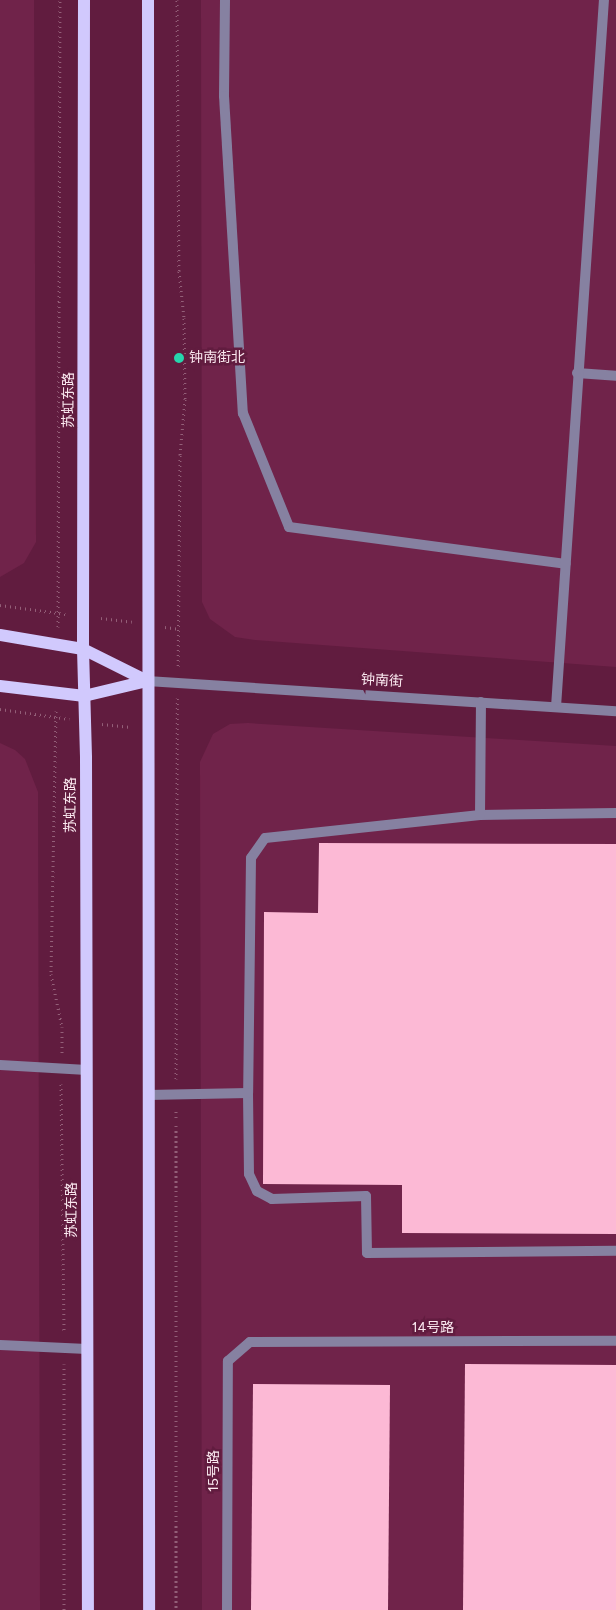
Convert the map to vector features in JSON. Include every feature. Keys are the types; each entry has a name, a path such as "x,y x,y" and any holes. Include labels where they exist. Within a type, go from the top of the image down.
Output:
{"main road":[{"name":"苏虹东路","path":"84,0 82,649 87,1070 88,1610"},
{"path":"148,0 149,1610"},
{"name":"钟南街","path":"0,635 82,649 147,681"},
{"name":"钟南街","path":"0,686 84,696 147,681"}],"street":[{"path":"225,0 224,96 243,413 289,527 566,564"},
{"path":"556,707 577,373 604,0"},
{"path":"577,373 616,376"},
{"name":"钟南街","path":"147,681 616,711"},
{"path":"480,815 481,702"},
{"path":"616,813 480,815 276,835 257,846 251,858 248,1093 249,1174 257,1191 272,1199 366,1196 367,1253 616,1251"},
{"path":"0,1065 87,1070"},
{"path":"148,1095 248,1093"},
{"name":"14号路","path":"250,1342 616,1341"},
{"name":"15号路","path":"227,1610 228,1361 250,1342"},
{"path":"0,1345 87,1349"}],"path":[{"path":"57,645 60,0"},
{"path":"176,1610 175,774 178,683 180,455 185,390 184,318 178,271 177,0"},
{"path":"56,692 51,974 62,1027 64,1610"}],"shaded area":[{"path":"0,0 34,0 36,542 24,563 0,577"},
{"path":"201,0 616,0 616,667 255,640 235,637 210,619 202,602"},
{"path":"248,723 616,746 616,1610 202,1610 200,762 213,734 230,724"},
{"path":"0,743 15,750 25,759 38,792 40,1610 0,1610"}],"building":[{"path":"319,843 616,844 616,1234 402,1233 402,1185 263,1184 264,912 318,913"},
{"path":"465,1364 616,1365 616,1610 463,1610"},
{"path":"253,1384 390,1385 388,1610 251,1610"}],"place":[{"name":"钟南街北","path":"179,358"}]}
